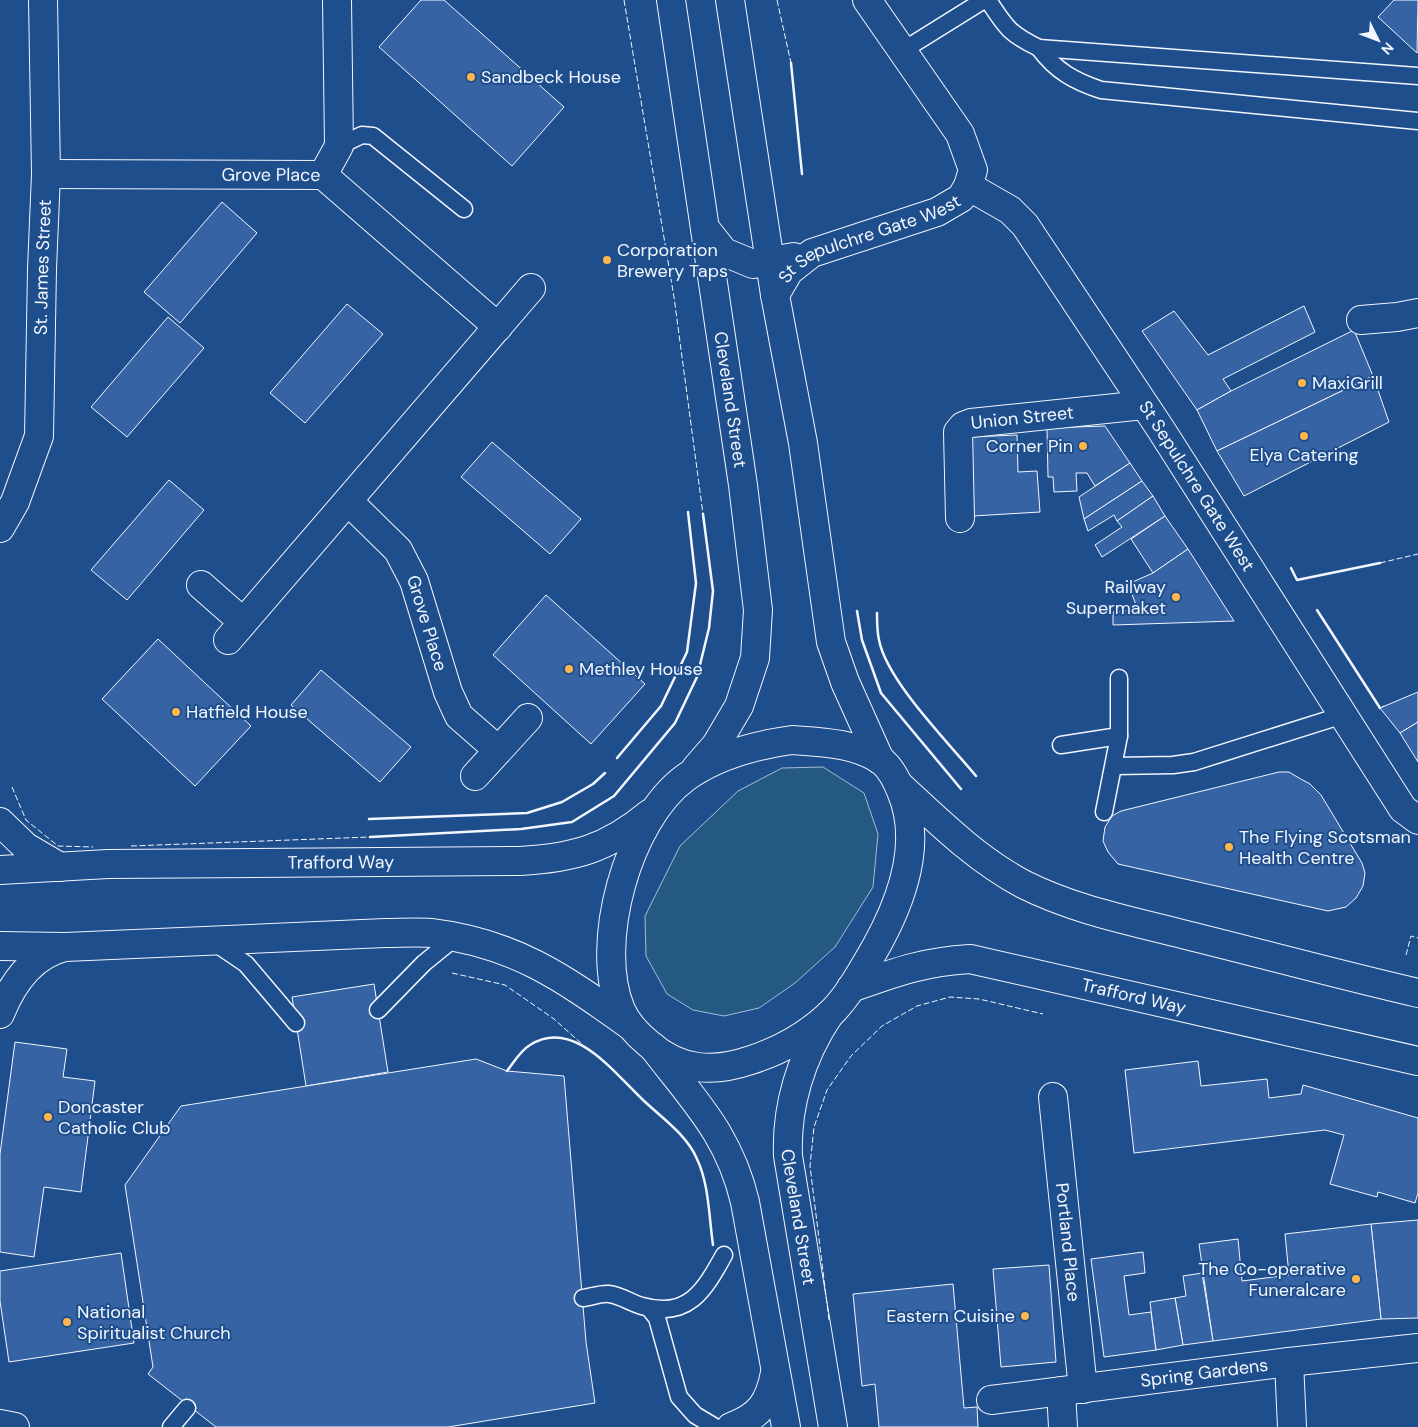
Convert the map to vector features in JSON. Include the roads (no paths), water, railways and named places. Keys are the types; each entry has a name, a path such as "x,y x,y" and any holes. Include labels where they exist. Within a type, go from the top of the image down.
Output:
{"main road":[{"name":"St. James Street","path":"0,528 7,500 39,436 46,174 42,0"},
{"path":"323,175 339,146 337,0"},
{"name":"Cleveland Street","path":"671,0 743,485 756,594 758,628 755,658 739,706 716,745 684,779"},
{"path":"730,0 775,295 804,443 831,642 845,682 880,760"},
{"name":"St Sepulchre Gate West","path":"775,295 789,271 812,254 937,212 961,198 968,186 973,170 960,134 867,0"},
{"name":"Grove Place","path":"46,174 323,175 498,326"},
{"name":"St Sepulchre Gate West","path":"968,186 1010,210 1025,225 1144,405 1342,715 1410,815"},
{"path":"705,228 724,252 752,264 812,254"},
{"path":"201,585 236,631 531,288"},
{"path":"1361,320 1396,318 1418,313"},
{"name":"Union Street","path":"960,518 958,432 963,426 971,423 1144,405"},
{"name":"Grove Place","path":"348,500 398,550 414,581 448,692 459,716 498,750"},
{"path":"474,776 528,718"},
{"path":"630,1024 619,1005 612,974 611,950 615,916 631,854 664,800 684,779 708,764 773,742 792,740 847,747 880,760 888,767 905,801 910,828 907,864 889,925 852,988 829,1015 786,1045 757,1058 712,1069 694,1067 678,1062 653,1047"},
{"path":"898,784 952,834 973,850 1023,884 1049,896 1102,913 1418,993"},
{"name":"Trafford Way","path":"0,870 108,864 520,861 556,859 602,846 625,833 664,800"},
{"path":"0,822 20,842 60,867"},
{"path":"0,946 66,947 385,933 430,933 488,944 531,960 574,986 630,1024 653,1047 704,1112 736,1168 745,1202 786,1427"},
{"path":"0,1014 20,976 42,957 55,949 66,947"},
{"name":"Trafford Way","path":"852,988 911,966 936,961 970,960 1418,1061"},
{"name":"Cleveland Street","path":"829,1015 811,1046 799,1077 791,1107 788,1138 790,1166 833,1427"},
{"name":"Portland Place","path":"1053,1097 1072,1390 1063,1427"},
{"name":"Spring Gardens","path":"991,1400 1289,1362 1418,1348"},
{"path":"1289,1362 1292,1427"},
{"path":"731,1427 747,1421 758,1413 772,1388 775,1369"},
{"path":"0,1424 15,1427"}],"lane":[{"path":"902,51 986,0 1008,29 1017,37 1039,48 1418,76"},
{"path":"1039,48 1050,63 1068,77 1101,90 1418,121"},
{"path":"339,146 362,134 373,136 464,209"},
{"path":"1104,812 1119,736 1119,678"},
{"path":"1114,766 1173,765 1194,762 1342,715"},
{"path":"1061,745 1119,736"},
{"path":"378,1010 424,963 456,938"},
{"path":"211,940 246,964 296,1023"},
{"path":"583,1298 610,1294 649,1308 675,1309 686,1304 707,1284 724,1256"},
{"path":"649,1308 657,1318 680,1397 695,1415 715,1427"},
{"path":"171,1427 187,1408"}],"place":[{"name":"Sandbeck House","path":"471,77"},
{"name":"Corporation Brewery Taps","path":"607,260"},
{"name":"MaxiGrill","path":"1302,383"},
{"name":"Elya Catering","path":"1304,436"},
{"name":"Corner Pin","path":"1083,446"},
{"name":"Railway Supermaket","path":"1176,597"},
{"name":"Methley House","path":"569,669"},
{"name":"Hatfield House","path":"176,712"},
{"name":"The Flying Scotsman Health Centre","path":"1229,847"},
{"name":"Doncaster Catholic Club","path":"48,1117"},
{"name":"The Co-operative Funeralcare","path":"1356,1279"},
{"name":"Eastern Cuisine","path":"1025,1316"},
{"name":"National Spiritualist Church","path":"67,1322"}]}
